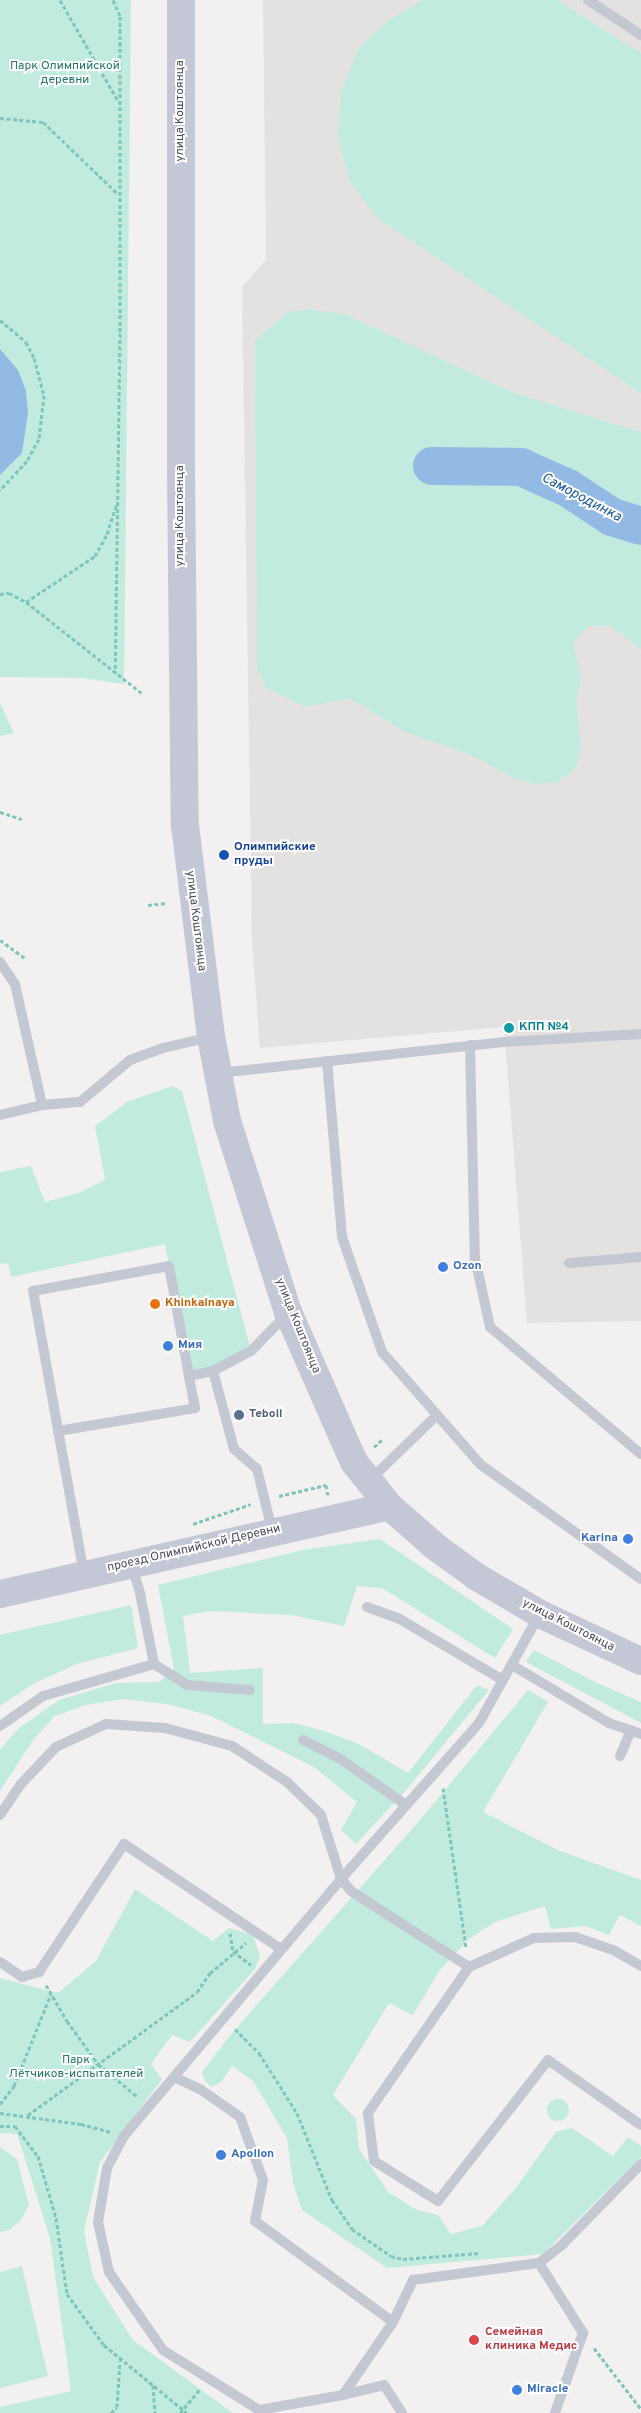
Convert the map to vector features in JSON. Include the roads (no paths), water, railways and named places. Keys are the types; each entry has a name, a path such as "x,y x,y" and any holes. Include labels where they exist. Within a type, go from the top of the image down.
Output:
{"street":[{"name":"улица Коштоянца","path":"181,0 181,472 185,825 211,1036 227,1121 288,1312 354,1462 389,1506 445,1554 540,1614 641,1661"},
{"name":"проезд Олимпийской Деревни","path":"0,1594 130,1563 389,1506"}],"lane":[{"path":"588,0 641,35"},
{"path":"0,962 15,984 42,1104"},
{"path":"218,1073 470,1045 641,1034"},
{"path":"0,1115 42,1104 80,1102 89,1097 130,1060 163,1048 211,1036"},
{"path":"470,1045 475,1258 490,1327 641,1454"},
{"path":"327,1061 342,1237 382,1352 481,1466 641,1579"},
{"path":"569,1263 641,1257"},
{"path":"58,1431 195,1408 169,1266 33,1291 58,1431 84,1574"},
{"path":"189,1376 213,1371 251,1351 288,1312"},
{"path":"213,1371 234,1449 257,1469 272,1531"},
{"path":"369,1481 437,1415"},
{"path":"130,1563 140,1593 154,1664 187,1685 250,1690"},
{"path":"368,1607 398,1618 503,1680"},
{"path":"402,2413 384,2385 343,2395 259,2410 163,2350 109,2272 98,2222 107,2168 124,2136 341,1879 479,1723 540,1614"},
{"path":"0,1726 43,1696 154,1664"},
{"path":"512,1665 609,1723 636,1732 620,1756"},
{"path":"0,1815 21,1784 56,1747 106,1724 165,1728 232,1746 287,1782 322,1816 341,1879 351,1891 469,1967"},
{"path":"303,1740 339,1758 406,1805"},
{"path":"0,1962 22,1977 39,1972 124,1844 281,1949"},
{"path":"641,1966 613,1950 575,1937 534,1938 469,1967 368,2113 374,2161 438,2201 548,2060 641,2125"},
{"path":"174,2077 200,2089 240,2117 263,2180 256,2221 393,2322"},
{"path":"343,2395 393,2322 413,2280 539,2263 563,2244 641,2164"},
{"path":"539,2263 583,2333 555,2413"}],"water":[{"path":"0,349 18,370 26,391 28,413 22,453 0,475"}],"waterway":[{"name":"Самородинка","path":"432,466 521,467 568,488 612,517 641,526"}],"place":[{"name":"Олимпийские пруды","path":"224,855"},
{"name":"КПП №4","path":"509,1028"},
{"name":"Ozon","path":"443,1267"},
{"name":"Khinkalnaya","path":"155,1304"},
{"name":"Мия","path":"168,1346"},
{"name":"Teboil","path":"239,1415"},
{"name":"Karina","path":"628,1539"},
{"name":"Apollon","path":"221,2155"},
{"name":"Семейная клиника Медис","path":"474,2340"},
{"name":"Miracle","path":"517,2390"}],"park label":[{"name":"Парк Олимпийской деревни","path":"65,74"},
{"name":"Парк Лётчиков-испытателей","path":"76,2068"}]}
